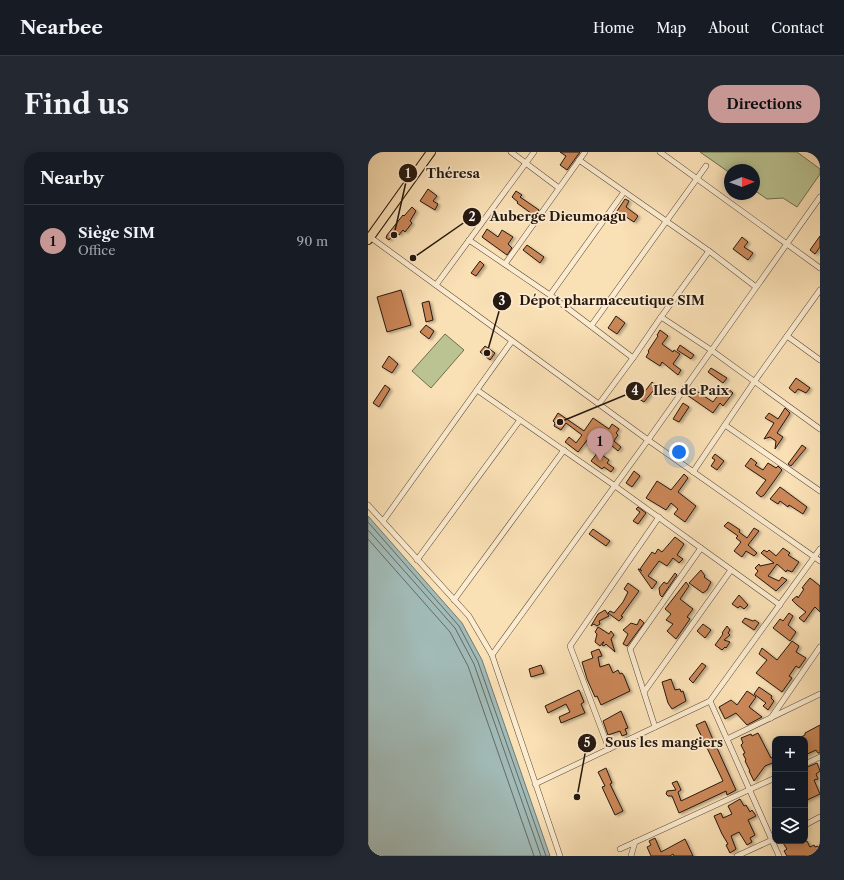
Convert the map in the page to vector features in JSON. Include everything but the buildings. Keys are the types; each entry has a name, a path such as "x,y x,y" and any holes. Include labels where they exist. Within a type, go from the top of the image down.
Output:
{"highway":[{"path":"369,239 431,152"}],"street":[{"path":"511,152 559,188"},
{"path":"436,285 534,152"},
{"path":"505,264 585,152"},
{"path":"660,152 820,268"},
{"path":"579,160 709,251 756,287"},
{"path":"591,326 706,166"},
{"path":"550,295 624,192"},
{"path":"492,655 648,440 820,197"},
{"path":"369,239 436,285 648,440 820,561"},
{"path":"469,240 550,295 633,358"},
{"path":"599,404 709,251"},
{"path":"693,472 787,336 818,298 820,290"},
{"path":"661,317 711,350 820,429"},
{"path":"787,336 820,360"},
{"path":"383,521 512,341"},
{"path":"477,390 659,517 780,605"},
{"path":"418,560 520,420"},
{"path":"725,425 820,491"},
{"path":"454,600 564,450"},
{"path":"368,505 469,616 492,655 560,856"},
{"path":"610,749 570,646 659,517"},
{"path":"655,727 630,649 701,548"},
{"path":"535,784 710,701 820,549"},
{"path":"644,692 731,570"},
{"path":"770,719 820,646"},
{"path":"727,739 820,694"},
{"path":"710,701 772,835"},
{"path":"808,763 820,757"},
{"path":"620,849 772,779"},
{"path":"808,824 820,818"},
{"path":"737,856 772,840"},
{"path":"631,856 635,842"},
{"path":"775,844 779,856"}],"green space":[{"path":"700,152 797,152 820,169 820,174 797,207 783,198 767,199 760,194 760,164 724,164 724,169"},
{"path":"445,334 464,350 431,388 412,371"}],"water":[{"path":"368,516 462,623 482,660 550,856 368,856"}],"place":[{"name":"Théresa","path":"394,235"},
{"name":"Auberge Dieumoagu","path":"413,258"},
{"name":"Dépot pharmaceutique SIM","path":"487,353"},
{"name":"Iles de Paix","path":"560,422"},
{"name":"Siège SIM","path":"600,461"},
{"name":"Sous les mangiers","path":"577,797"}]}
